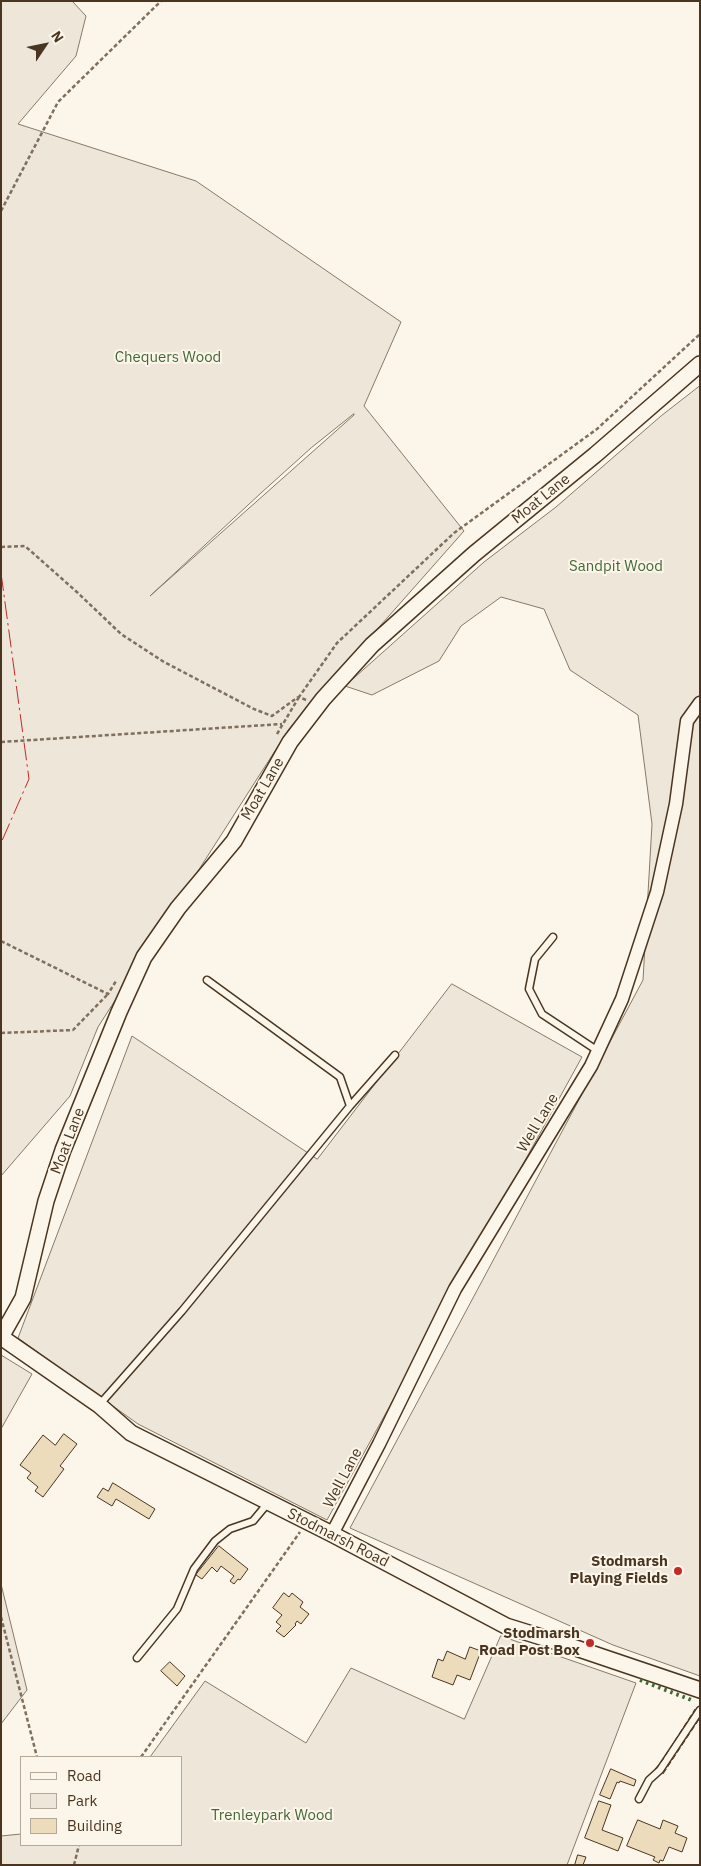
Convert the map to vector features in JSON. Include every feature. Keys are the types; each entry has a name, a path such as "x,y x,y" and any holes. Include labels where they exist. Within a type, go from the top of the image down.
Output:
{"street":[{"name":"Moat Lane","path":"1,1337 23,1298 46,1201 63,1150 119,1012 144,957 178,908 234,841 290,742 323,699 379,638 474,554 595,455 700,364"},
{"name":"Well Lane","path":"332,1534 379,1444 455,1289 591,1066 622,999 657,892 676,804 686,721 700,703"},
{"name":"Stodmarsh Road","path":"1,1337 99,1405 131,1433 332,1534 506,1626 700,1690"}],"lane":[{"path":"553,937 535,959 529,989 542,1014 598,1050"},
{"path":"207,980 340,1077 350,1106"},
{"path":"99,1405 182,1311 350,1106 395,1055"},
{"path":"137,1658 176,1609 194,1569 215,1541 230,1529 254,1521 268,1503"},
{"path":"638,1798 649,1780 664,1764 700,1710"}],"path":[{"path":"1,211 58,102 160,1"},
{"path":"273,741 299,696 337,643 454,533 597,429 700,334"},
{"path":"1,547 25,546 121,634 164,662 254,709 272,716 299,696"},
{"path":"299,696 319,706"},
{"path":"1,742 282,724"},
{"path":"1,941 108,994"},
{"path":"1,1034 73,1030 108,994 118,978"},
{"path":"142,1756 306,1522"},
{"path":"1,1617 37,1756"},
{"path":"74,1865 77,1846"}],"green space":[{"name":"Chequers Wood","path":"1,1 72,1 86,16 76,56 18,124 196,181 401,322 364,406 464,531 289,729 98,1027 70,1096 1,1176","holes":["354,415 150,596 311,448"]},
{"name":"Sandpit Wood","path":"700,386 700,1676 613,1645 350,1528 643,980 652,824 638,715 570,670 544,609 501,597 461,626 439,661 372,695 345,686 484,562 556,507 661,416"},
{"path":"452,984 582,1057 327,1520 138,1424 18,1338 132,1036 317,1159"},
{"path":"1,1355 32,1374 1,1429"},
{"path":"1,1584 27,1690 1,1724"},
{"name":"Trenleypark Wood","path":"501,1636 636,1683 567,1865 1,1865 1,1836 20,1834 20,1846 182,1846 182,1756 151,1756 205,1681 306,1743 351,1668 464,1719"}],"building":[{"path":"64,1434 77,1444 60,1466 64,1469 43,1497 35,1491 38,1487 27,1478 31,1473 20,1465 43,1435 55,1445"},
{"path":"113,1483 155,1509 149,1519 116,1499 112,1506 97,1497 103,1488 108,1491"},
{"path":"219,1546 248,1569 240,1580 238,1579 234,1584 230,1581 234,1576 221,1566 217,1572 212,1567 202,1579 196,1575"},
{"path":"284,1593 289,1597 292,1593 303,1602 300,1607 309,1614 301,1624 297,1621 296,1625 284,1637 276,1631 281,1626 276,1622 282,1615 273,1608"},
{"path":"470,1647 481,1651 470,1680 457,1675 453,1685 432,1677 438,1659 443,1661 447,1651 465,1659"},
{"path":"170,1662 185,1676 177,1686 161,1671"},
{"path":"611,1769 636,1780 634,1786 620,1781 619,1783 617,1782 610,1799 600,1795"},
{"path":"599,1801 611,1805 602,1830 623,1838 618,1851 585,1838"},
{"path":"638,1820 660,1829 663,1820 678,1826 675,1833 687,1838 682,1852 669,1847 663,1861 660,1860 659,1863 653,1860 655,1857 627,1846"},
{"path":"578,1855 586,1857 583,1865 575,1865"}],"hedge":[{"path":"640,1680 694,1701"}],"fence":[{"path":"655,1769 695,1709"},
{"path":"663,1774 700,1718"}],"power":[{"path":"1,573 29,779 1,843"}],"place":[{"name":"Stodmarsh Playing Fields","path":"678,1571"},
{"name":"Stodmarsh Road Post Box","path":"590,1643"}]}
